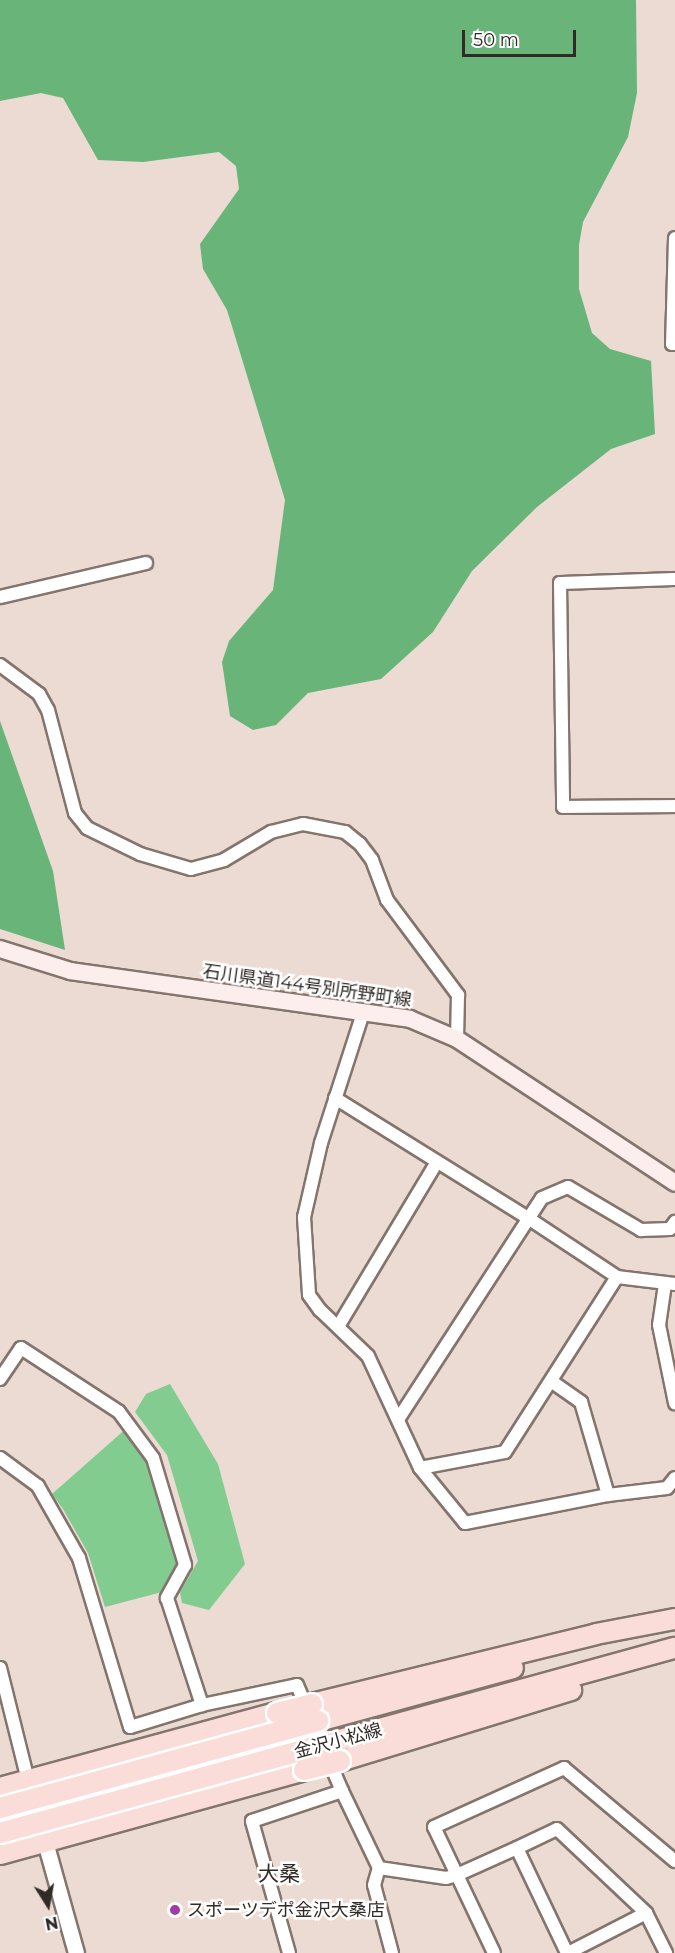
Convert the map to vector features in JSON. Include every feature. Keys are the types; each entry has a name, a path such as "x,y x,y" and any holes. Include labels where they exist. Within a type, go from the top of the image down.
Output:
{"main road":[{"name":"石川県道144号別所野町線","path":"0,949 70,971 410,1019 457,1039 675,1183"},
{"name":"金沢小松線","path":"0,1808 315,1713 675,1621"},
{"name":"金沢小松線","path":"0,1833 675,1649"},
{"path":"0,1854 340,1761 588,1685 675,1649"},
{"path":"0,1788 277,1713 315,1713"}],"street":[{"path":"675,238 672,344 675,344"},
{"path":"0,597 146,563"},
{"path":"675,579 560,583 563,807 675,806"},
{"path":"0,665 39,694 48,710 75,813 87,828 140,854 191,869 224,860 271,832 303,825 345,832 360,844 372,860 387,900 458,995 457,1039"},
{"path":"363,1013 335,1098 304,1217 309,1295 320,1310 339,1325 368,1356 399,1418 420,1468 465,1523 608,1495 667,1488 675,1478"},
{"path":"335,1098 528,1218 617,1277 670,1284 659,1325 675,1403"},
{"path":"339,1325 437,1162"},
{"path":"399,1418 542,1198 568,1187 641,1230 669,1229 675,1222"},
{"path":"420,1468 505,1452 617,1277"},
{"path":"0,1379 21,1348 120,1412 153,1458 186,1565 167,1598 202,1705"},
{"path":"551,1381 581,1402 608,1495"},
{"path":"0,1458 38,1486 79,1558 130,1727 202,1705 297,1685 342,1791 379,1868 374,1885 392,1953"},
{"path":"0,1668 75,1953"},
{"path":"494,1953 434,1827 564,1768 675,1861"},
{"path":"289,1953 252,1821 342,1791"},
{"path":"379,1868 447,1878 557,1829 646,1913 666,1953"},
{"path":"517,1848 567,1953 646,1913"}],"green space":[{"path":"0,0 636,0 637,93 628,137 583,222 579,245 579,289 592,333 610,349 651,361 655,434 611,449 537,507 472,571 433,632 381,679 308,693 276,725 253,730 230,716 222,662 229,641 273,590 285,500 227,310 203,269 200,244 239,189 236,166 219,152 143,162 98,160 63,98 41,93 0,101"},
{"path":"0,721 53,871 65,950 0,929"},
{"path":"170,1384 218,1464 245,1564 209,1610 182,1603 180,1592 198,1561 167,1455 135,1412 146,1394"},
{"path":"129,1426 153,1458 182,1554 162,1592 105,1607 88,1553 52,1494"}],"place":[{"name":"スポーツデポ金沢大桑店","path":"175,1910"}],"district":[{"name":"大桑","path":"279,1874"}]}
